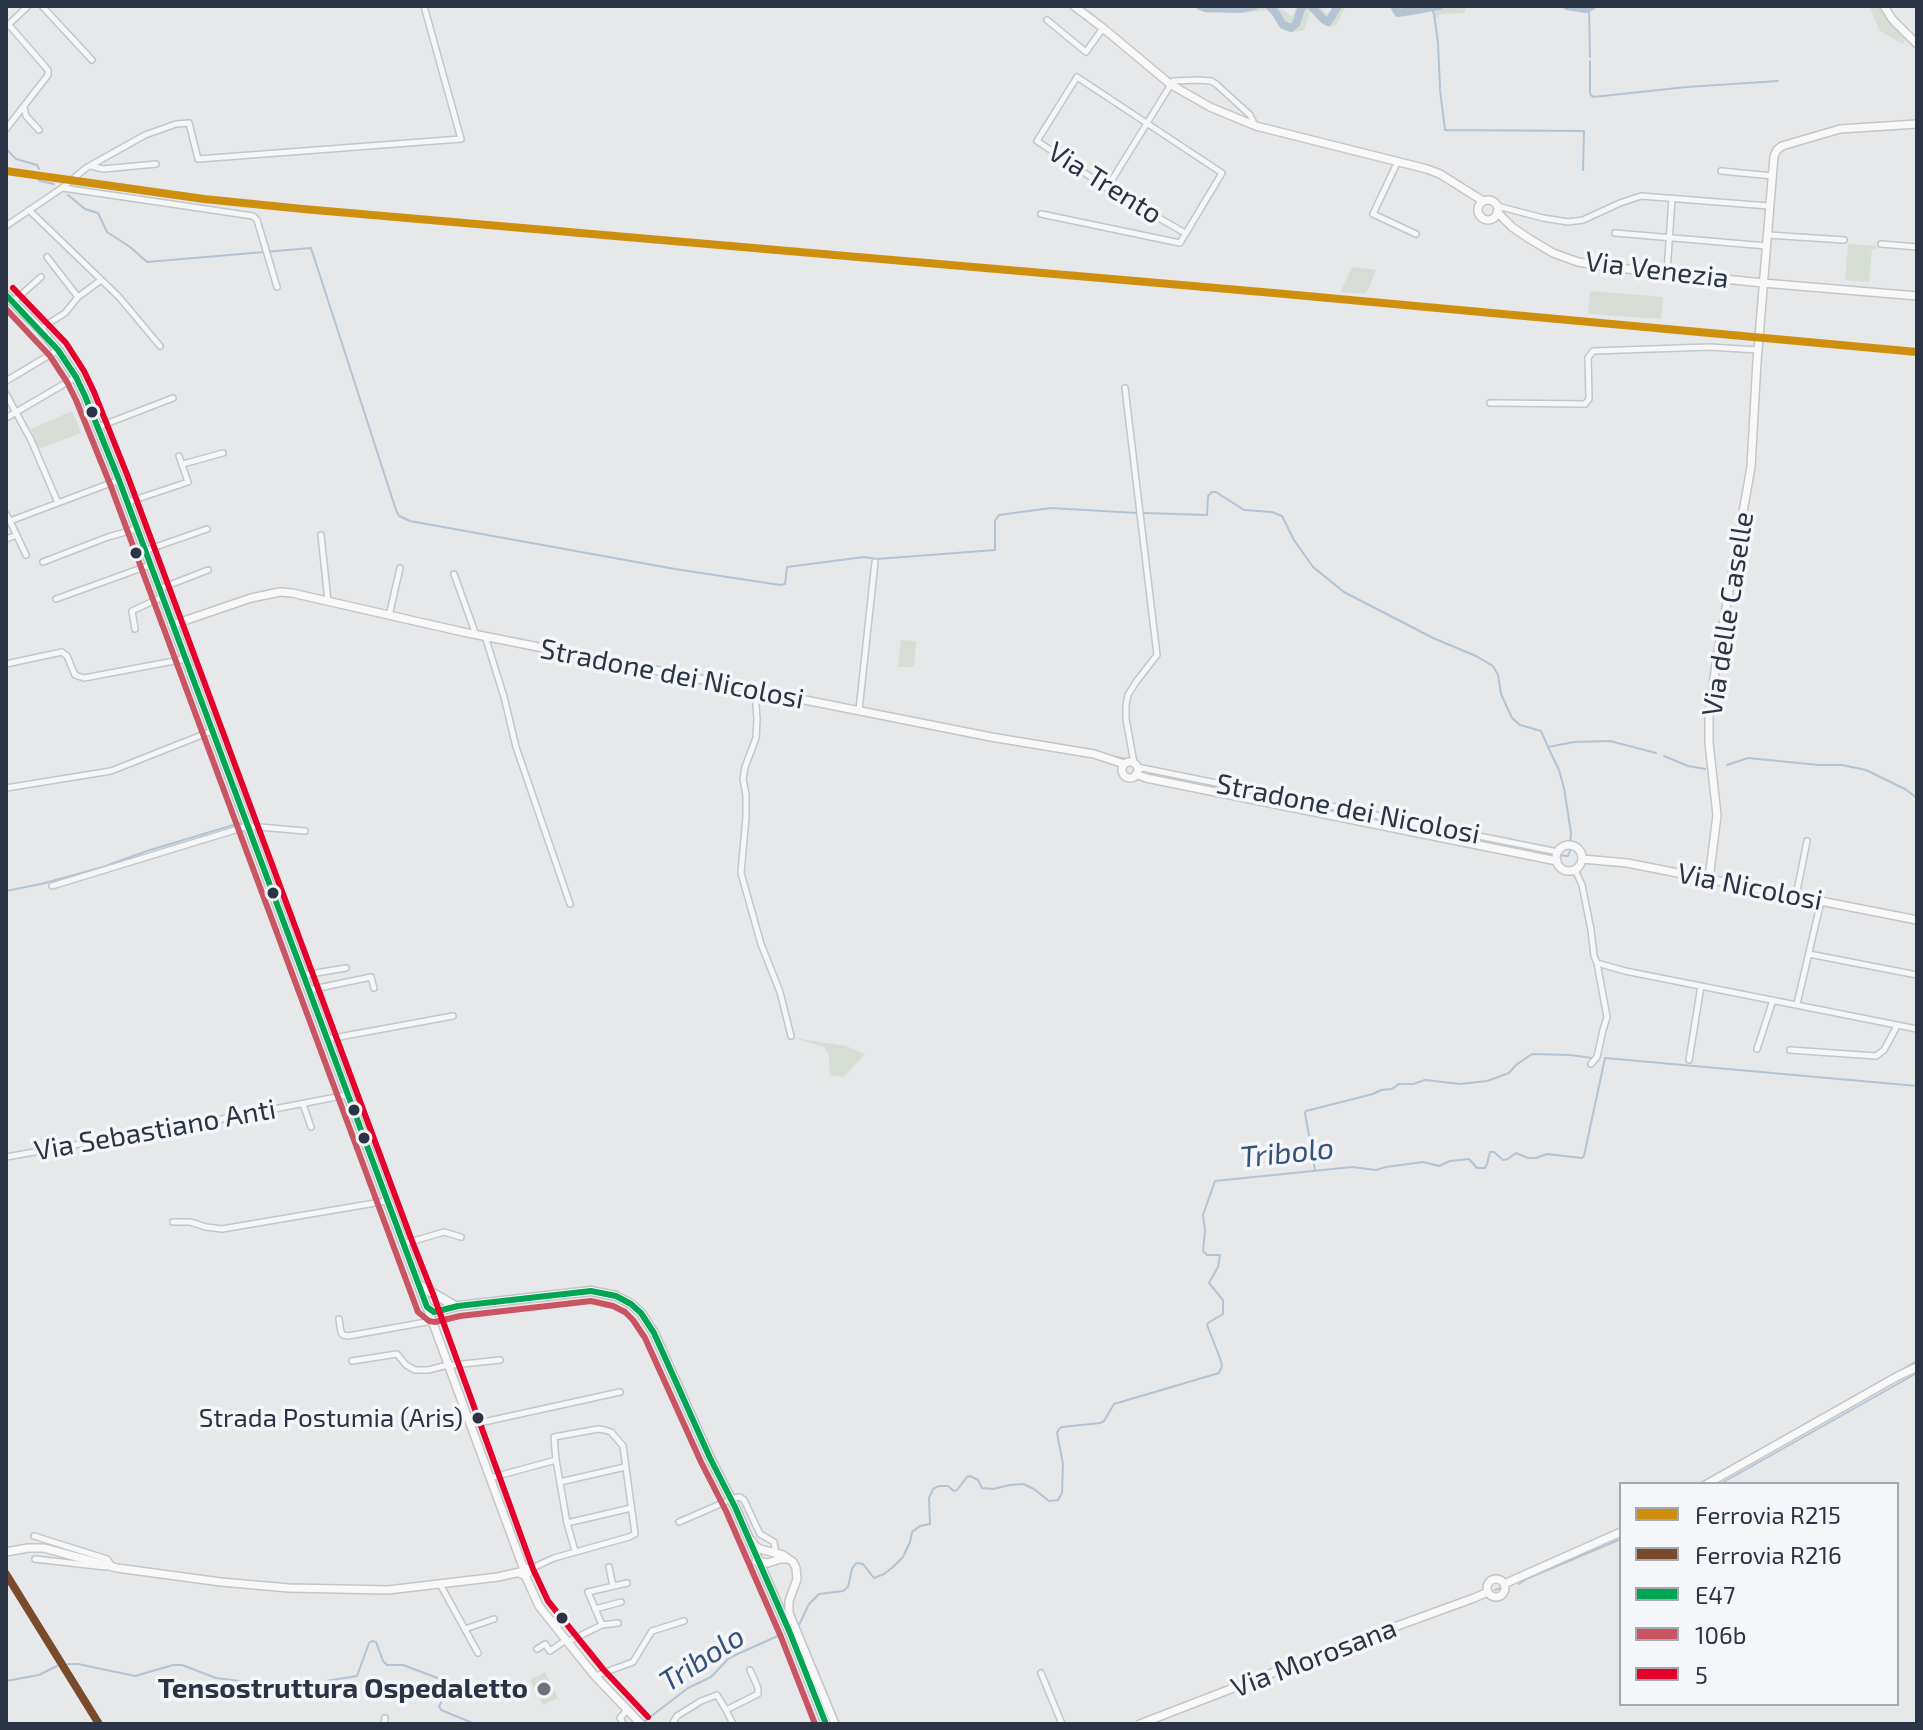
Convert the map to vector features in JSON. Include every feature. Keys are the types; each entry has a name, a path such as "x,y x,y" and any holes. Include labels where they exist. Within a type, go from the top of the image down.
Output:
{"main road":[{"path":"10,298 58,350 76,377 119,480 427,1305 432,1311 588,1291 607,1293 624,1300 641,1313 652,1327 759,1562 826,1724"},
{"path":"419,1284 458,1306"},
{"path":"427,1305 429,1297 439,1297"},
{"path":"439,1297 443,1306 439,1310"},
{"path":"731,1504 801,1664"}],"street":[{"path":"42,6 92,60"},
{"path":"6,226 90,166 145,135 176,124 189,123 198,159 461,139 424,6"},
{"path":"1074,6 1170,84 1210,107 1296,137 1440,174 1483,201 1490,200 1497,209 1568,222 1583,220 1641,196 1770,206"},
{"path":"1884,6 1892,19 1917,44"},
{"path":"8,132 48,75 48,70 7,25 26,7"},
{"path":"1047,20 1086,52 1103,28"},
{"name":"Via Trento","path":"1146,124 1077,77 1037,141 1107,188 1185,233"},
{"path":"1107,188 1173,81 1211,81 1250,115 1252,124"},
{"path":"24,107 26,116 39,130"},
{"path":"1041,214 1180,243 1222,173 1146,124"},
{"path":"1721,171 1773,176 1774,156 1782,146 1840,129 1917,124"},
{"path":"1398,161 1373,214 1416,234"},
{"path":"90,166 103,169 156,164"},
{"name":"Via delle Caselle","path":"1709,879 1717,815 1709,716 1749,485 1773,176"},
{"path":"1459,187 1481,216 1494,217 1497,209"},
{"path":"62,188 253,216 257,220 277,287"},
{"path":"1667,272 1672,198"},
{"path":"1478,210 1483,201"},
{"name":"Via Venezia","path":"1497,209 1512,227"},
{"path":"29,210 119,297 160,346"},
{"name":"Via Venezia","path":"1489,219 1512,227 1553,253 1578,262 1763,283 1917,296"},
{"path":"1615,233 1767,246"},
{"path":"1768,235 1844,240"},
{"path":"1881,244 1917,247"},
{"path":"47,257 78,297"},
{"path":"10,298 41,277"},
{"path":"40,329 65,313 78,297 101,280"},
{"path":"1490,403 1584,405 1589,399 1588,358 1593,351 1709,347 1759,350"},
{"path":"6,381 58,350"},
{"path":"6,418 76,377"},
{"path":"1125,388 1157,655 1136,682 1126,705 1136,768"},
{"path":"6,394 31,440 58,503"},
{"path":"97,427 173,398"},
{"path":"183,464 223,453"},
{"path":"127,502 188,482 179,456"},
{"path":"10,521 119,480"},
{"path":"6,514 26,555"},
{"path":"43,562 136,529"},
{"path":"144,551 207,529"},
{"path":"6,539 17,535"},
{"path":"321,535 328,602"},
{"path":"859,711 875,562"},
{"path":"56,599 150,565"},
{"path":"389,616 400,568"},
{"path":"135,629 134,609 208,570"},
{"path":"454,574 476,635"},
{"name":"Stradone dei Nicolosi","path":"172,625 251,598 280,592 303,595 476,635 991,737 1094,754 1124,764 1128,762 1146,778 1557,856"},
{"name":"Stradone dei Nicolosi","path":"485,636 516,747 570,904"},
{"path":"6,664 62,652 75,675 84,678 185,659"},
{"path":"755,691 756,738 743,779 746,817 741,873 791,1036"},
{"path":"6,788 111,771 212,731"},
{"name":"Stradone dei Nicolosi","path":"1124,764 1122,769 1125,776 1132,777 1136,768"},
{"path":"52,886 248,826 305,831"},
{"path":"1796,896 1807,841"},
{"name":"Stradone dei Nicolosi","path":"1557,856 1565,846 1580,852 1582,859"},
{"name":"Stradone dei Nicolosi","path":"1557,856 1563,870 1575,870"},
{"path":"1582,859 1575,870 1582,885 1607,1017 1597,1057 1591,1064"},
{"name":"Via Nicolosi","path":"1582,859 1627,863 1917,920"},
{"path":"1797,1004 1821,901"},
{"path":"1809,954 1917,975"},
{"path":"1597,963 1917,1029"},
{"path":"303,975 346,968"},
{"path":"308,990 371,977 374,988"},
{"path":"1689,1060 1701,986"},
{"path":"1757,1049 1773,1000"},
{"path":"326,1039 453,1016"},
{"path":"1790,1050 1876,1056 1884,1050 1897,1026"},
{"name":"Via Sebastiano Anti","path":"6,1157 347,1095"},
{"name":"Via Sebastiano Anti","path":"303,1104 311,1127"},
{"path":"173,1222 190,1222 222,1229 387,1201"},
{"path":"403,1244 444,1232 461,1237"},
{"path":"427,1305 539,1606 595,1676 641,1724"},
{"path":"432,1322 439,1310"},
{"path":"339,1319 341,1332 348,1336 432,1322"},
{"path":"352,1361 397,1354 415,1370 428,1370 500,1360"},
{"path":"1711,1482 1917,1367"},
{"path":"470,1425 620,1392"},
{"path":"7,1551 44,1548 111,1566 289,1588 388,1590 498,1577 634,1535 623,1446 611,1432 598,1429 554,1437 567,1523 575,1551"},
{"path":"490,1478 556,1460"},
{"path":"560,1482 625,1467"},
{"path":"679,1522 731,1504 739,1497 744,1499 760,1534 773,1541 768,1577 789,1632"},
{"path":"731,1504 754,1545 794,1564 797,1579 789,1602 790,1614 835,1724"},
{"path":"567,1523 631,1508"},
{"name":"Via Morosana","path":"1504,1584 1619,1533"},
{"path":"34,1536 107,1559 111,1566"},
{"path":"772,1552 762,1555 759,1568 776,1611"},
{"path":"35,1559 111,1566"},
{"path":"759,1562 788,1559"},
{"path":"609,1567 613,1586"},
{"name":"Via Morosana","path":"1491,1581 1504,1584 1500,1597 1488,1592 1491,1581"},
{"path":"439,1583 478,1653"},
{"path":"602,1625 588,1592 627,1583"},
{"name":"Via Morosana","path":"1140,1724 1488,1592"},
{"path":"595,1609 621,1602"},
{"path":"465,1629 494,1619"},
{"path":"595,1676 633,1662 652,1631 684,1621"},
{"path":"537,1649 545,1644 550,1651 585,1631 618,1623"},
{"path":"726,1710 758,1694 750,1670"},
{"path":"1041,1673 1062,1724"},
{"path":"672,1724 677,1716 717,1695 733,1724"},
{"path":"619,1721 627,1710"}],"shaded area":[{"path":"1197,6 1278,6 1293,16 1296,6 1320,6 1327,14 1333,6 1346,6 1336,25 1330,27 1310,12 1304,30 1295,32 1282,26 1268,10 1207,13"},
{"path":"1393,6 1465,6 1465,13 1439,14 1438,18 1431,11 1405,16 1393,14"},
{"path":"1869,6 1880,6 1905,39 1903,44 1880,31"},
{"path":"1848,244 1876,246 1872,249 1869,282 1845,280"},
{"path":"1352,267 1376,270 1366,294 1340,292"},
{"path":"1590,291 1663,297 1661,319 1588,314"},
{"path":"72,411 81,433 39,449 31,429"},
{"path":"901,640 916,641 914,667 898,667"},
{"path":"794,1038 846,1046 865,1054 844,1077 830,1075 829,1056 824,1047"},
{"name":"Tensostruttura Ospedaletto","path":"545,1672 558,1698 543,1705 530,1680"}],"waterway":[{"path":"1200,6 1240,9 1254,6"},
{"path":"1269,6 1283,25 1291,28 1304,6"},
{"path":"1311,6 1328,22 1338,6"},
{"path":"1394,6 1398,13 1439,6"},
{"path":"1567,6 1585,9 1592,6"},
{"path":"1589,8 1590,57"},
{"path":"1432,9 1438,43 1440,88"},
{"path":"1590,61 1590,94 1593,97 1778,81"},
{"path":"1440,90 1445,130 1584,131 1583,170"},
{"path":"6,149 16,159 37,165 39,169"},
{"path":"36,177 54,184"},
{"path":"68,195 85,209 98,213 107,232 147,262 311,248 396,510 399,516 410,521 780,585 785,584 787,567 864,557 877,559 995,550 995,521 999,515 1051,508 1137,513"},
{"path":"1144,513 1207,515 1208,496 1216,492 1244,510 1282,516 1313,567 1344,592 1493,666 1512,718 1520,725 1541,731 1548,747"},
{"path":"407,623 428,628"},
{"path":"480,633 591,654"},
{"path":"1570,845 1564,788 1548,747 1574,742 1610,741 1656,753"},
{"path":"1111,756 1126,759"},
{"path":"1664,756 1705,769"},
{"path":"1727,765 1748,758 1842,765 1866,770 1917,798"},
{"path":"6,891 103,867 240,823"},
{"path":"1556,855 1568,856 1570,851"},
{"path":"1315,1170 1306,1111 1392,1089 1399,1084 1425,1080 1460,1084 1487,1081 1509,1073 1532,1054 1592,1058"},
{"name":"Tribolo","path":"798,1627 809,1604 819,1594 843,1591 848,1587 856,1563 863,1564 874,1578 884,1574 903,1557 912,1532 930,1524 929,1498 933,1489 948,1486 957,1490 970,1476 978,1480 982,1488 1023,1484 1049,1501 1058,1500 1062,1493 1063,1464 1057,1433 1059,1429 1100,1423 1114,1404 1219,1373 1222,1366 1207,1325 1223,1314 1223,1300 1209,1283 1218,1267 1220,1255 1207,1255 1203,1251 1203,1215 1215,1181 1352,1167 1376,1170 1423,1162 1439,1166 1469,1159 1477,1168 1485,1168 1490,1152 1503,1160 1516,1153 1528,1158 1547,1154 1582,1158 1605,1058 1917,1086"},
{"path":"1703,1482 1917,1361"},
{"path":"1724,1482 1917,1373"},
{"path":"1519,1584 1619,1540"},
{"path":"1495,1590 1501,1588"},
{"name":"Tribolo","path":"645,1721 688,1688 711,1677 729,1658 782,1634"},
{"name":"Tribolo","path":"68,1664 135,1676 182,1665 216,1678 305,1694 326,1681 357,1676 372,1641 376,1642 387,1665 403,1665 448,1684 449,1689 439,1706 441,1710 475,1724"},
{"name":"Tribolo","path":"6,1681 39,1675 57,1666"}],"rail line":[{"name":"R215","path":"6,171 204,199 303,209 1917,352"},
{"name":"R216","path":"6,1574 99,1724"}],"transit line":[{"name":"5","path":"13,288 66,343 94,392 433,1294 533,1569 548,1601 603,1669 648,1717"},
{"name":"E47","path":"6,295 58,350 85,396 427,1307 434,1312 458,1306 591,1291 616,1296 641,1313 654,1333 735,1507 826,1724"},
{"name":"106b","path":"6,309 50,356 76,400 418,1312 435,1322 460,1316 591,1301 613,1306 633,1320 645,1338 726,1511 815,1724"}],"place":[{"name":"Strada Postumia (Aris)","path":"478,1418"},
{"name":"Tensostruttura Ospedaletto","path":"544,1689"}]}
